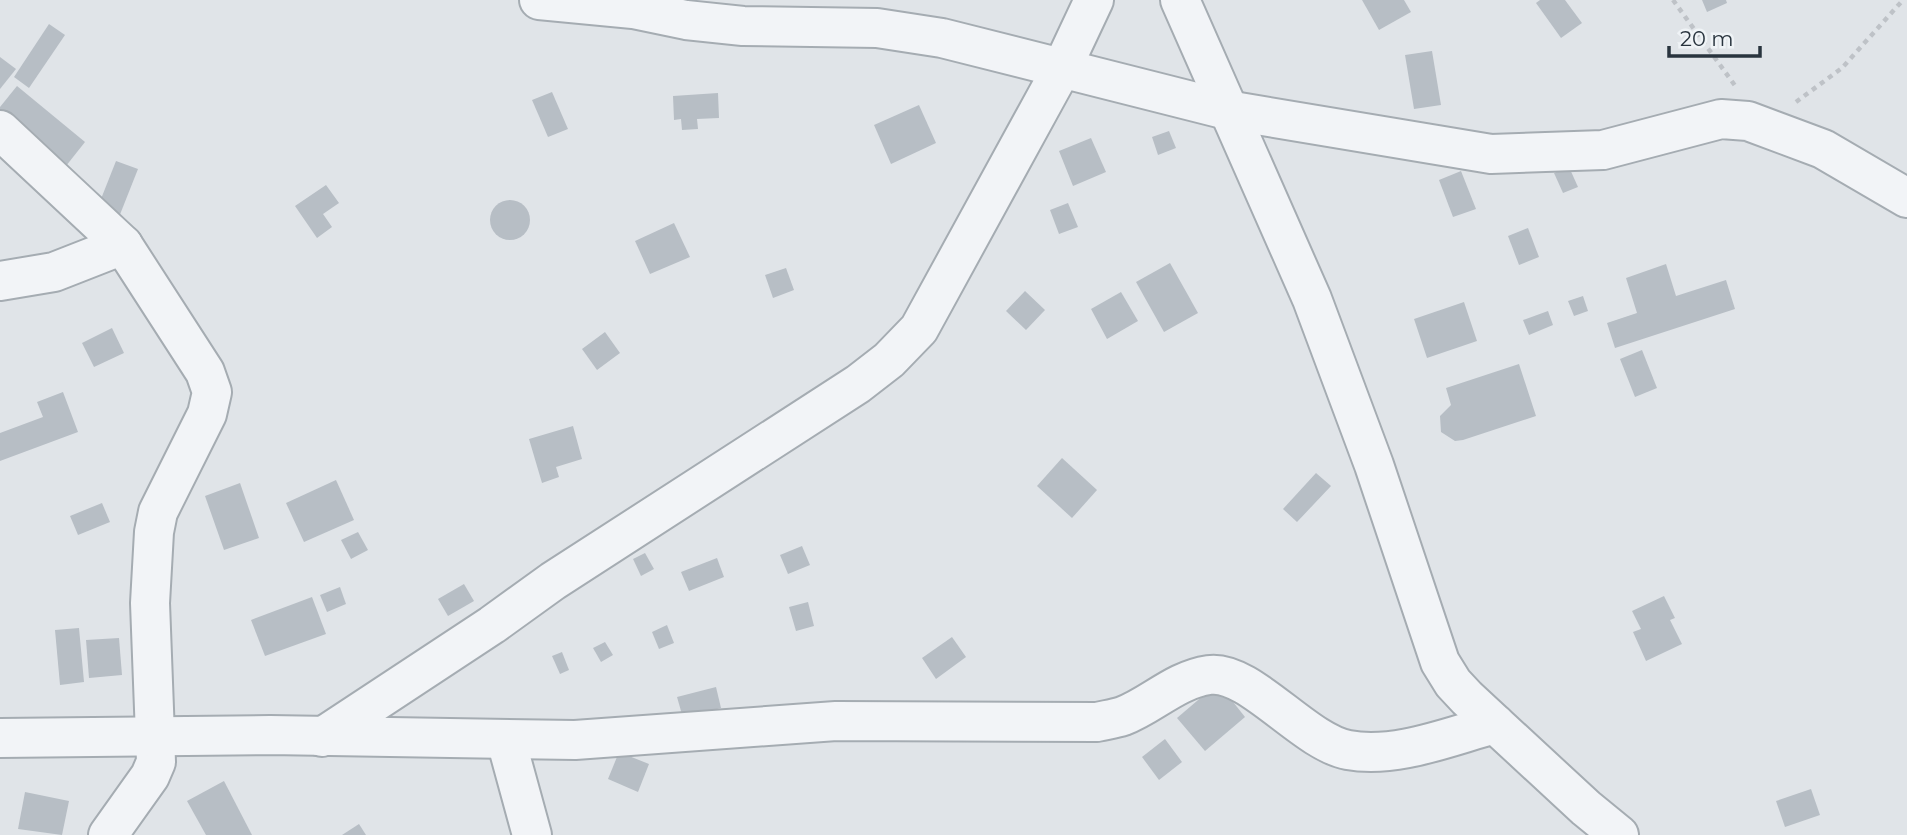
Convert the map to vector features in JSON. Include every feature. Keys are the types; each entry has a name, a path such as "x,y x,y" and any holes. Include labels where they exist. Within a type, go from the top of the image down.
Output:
{"street":[{"path":"539,0 633,9 691,10 743,26 877,28 942,38 1227,110 1491,154 1603,150 1721,119 1748,121 1823,149 1907,198"},
{"path":"322,737 492,625 565,573 858,384 889,360 919,329 1062,68 1094,0"},
{"path":"1180,0 1312,299 1374,465 1440,662 1453,683 1495,724 1619,835"},
{"path":"0,130 123,244 205,372 212,392 207,414 158,513 153,532 150,603 156,762 150,776 108,835"},
{"path":"0,281 54,272 123,244"},
{"path":"0,738 157,735 575,740 836,721 1097,722 1124,715 1163,691 1211,674 1240,682 1320,740 1349,750 1397,750 1495,724"},
{"path":"506,740 532,835"}],"path":[{"path":"1673,0 1762,127 1842,68 1903,0"}],"building":[{"path":"1362,0 1404,0 1411,12 1379,30"},
{"path":"1540,0 1565,0 1582,23 1561,38 1536,3"},
{"path":"1702,0 1726,0 1727,3 1707,12"},
{"path":"49,24 65,35 29,88 14,77"},
{"path":"1432,51 1441,105 1414,109 1405,55"},
{"path":"0,57 16,69 0,89"},
{"path":"17,86 85,142 62,171 0,120 0,107"},
{"path":"552,92 568,129 548,137 532,100"},
{"path":"718,93 719,118 697,119 698,129 682,130 681,119 674,120 673,96"},
{"path":"919,105 936,143 891,164 874,125"},
{"path":"1169,131 1176,148 1158,155 1152,137"},
{"path":"1091,138 1106,172 1073,186 1059,151"},
{"path":"116,161 138,169 119,217 97,209"},
{"path":"1569,167 1578,187 1563,193 1554,173"},
{"path":"1461,171 1476,209 1453,217 1439,180"},
{"path":"326,185 339,203 323,214 332,227 317,238 295,206"},
{"path":"510,200 524,206 530,220 524,234 510,240 496,234 490,220 496,206"},
{"path":"1068,203 1078,227 1059,234 1050,210"},
{"path":"674,223 690,257 650,274 635,241"},
{"path":"1528,228 1539,257 1519,265 1508,236"},
{"path":"1170,263 1198,313 1164,332 1136,282"},
{"path":"1666,264 1676,296 1726,280 1735,309 1615,348 1607,323 1637,313 1626,278"},
{"path":"786,268 794,290 773,298 765,275"},
{"path":"1025,291 1045,310 1026,330 1006,311"},
{"path":"1121,292 1138,321 1107,339 1091,309"},
{"path":"1583,296 1588,311 1574,316 1568,301"},
{"path":"1464,302 1477,341 1427,358 1414,319"},
{"path":"1548,311 1553,325 1529,335 1523,320"},
{"path":"112,328 124,353 94,367 82,343"},
{"path":"605,332 620,353 597,370 582,349"},
{"path":"1642,350 1657,388 1635,397 1620,359"},
{"path":"1519,364 1536,416 1463,440 1455,441 1441,432 1440,416 1451,405 1446,388"},
{"path":"63,392 78,432 0,461 0,433 43,417 37,402"},
{"path":"573,426 582,459 556,467 559,477 542,483 529,439"},
{"path":"1062,458 1097,490 1072,518 1037,486"},
{"path":"1316,473 1331,486 1297,522 1283,509"},
{"path":"336,480 354,520 304,542 286,503"},
{"path":"240,483 259,538 224,550 205,496"},
{"path":"102,503 110,522 78,535 70,516"},
{"path":"358,532 368,550 351,559 341,540"},
{"path":"802,546 810,565 788,574 780,555"},
{"path":"645,553 654,569 641,576 633,559"},
{"path":"717,558 724,577 689,591 681,572"},
{"path":"464,584 474,601 448,616 438,599"},
{"path":"340,587 346,604 327,612 320,595"},
{"path":"1664,596 1675,618 1670,620 1682,644 1646,661 1633,632 1641,629 1632,611"},
{"path":"312,597 326,634 265,656 251,620"},
{"path":"808,602 814,626 796,631 789,607"},
{"path":"667,625 674,643 659,649 652,632"},
{"path":"79,628 84,682 60,685 55,630"},
{"path":"952,637 966,657 936,679 922,658"},
{"path":"119,638 122,675 89,678 86,640"},
{"path":"605,642 613,655 601,662 593,648"},
{"path":"562,652 569,670 560,674 552,656"},
{"path":"1218,683 1245,717 1205,751 1177,718"},
{"path":"716,687 721,708 683,718 677,697"},
{"path":"1165,739 1182,762 1159,780 1142,757"},
{"path":"619,752 649,764 638,792 608,779"},
{"path":"224,781 252,835 206,835 187,801"},
{"path":"1811,789 1820,815 1785,827 1776,801"},
{"path":"25,792 69,801 62,835 18,829"},
{"path":"359,824 366,835 342,835"}]}
